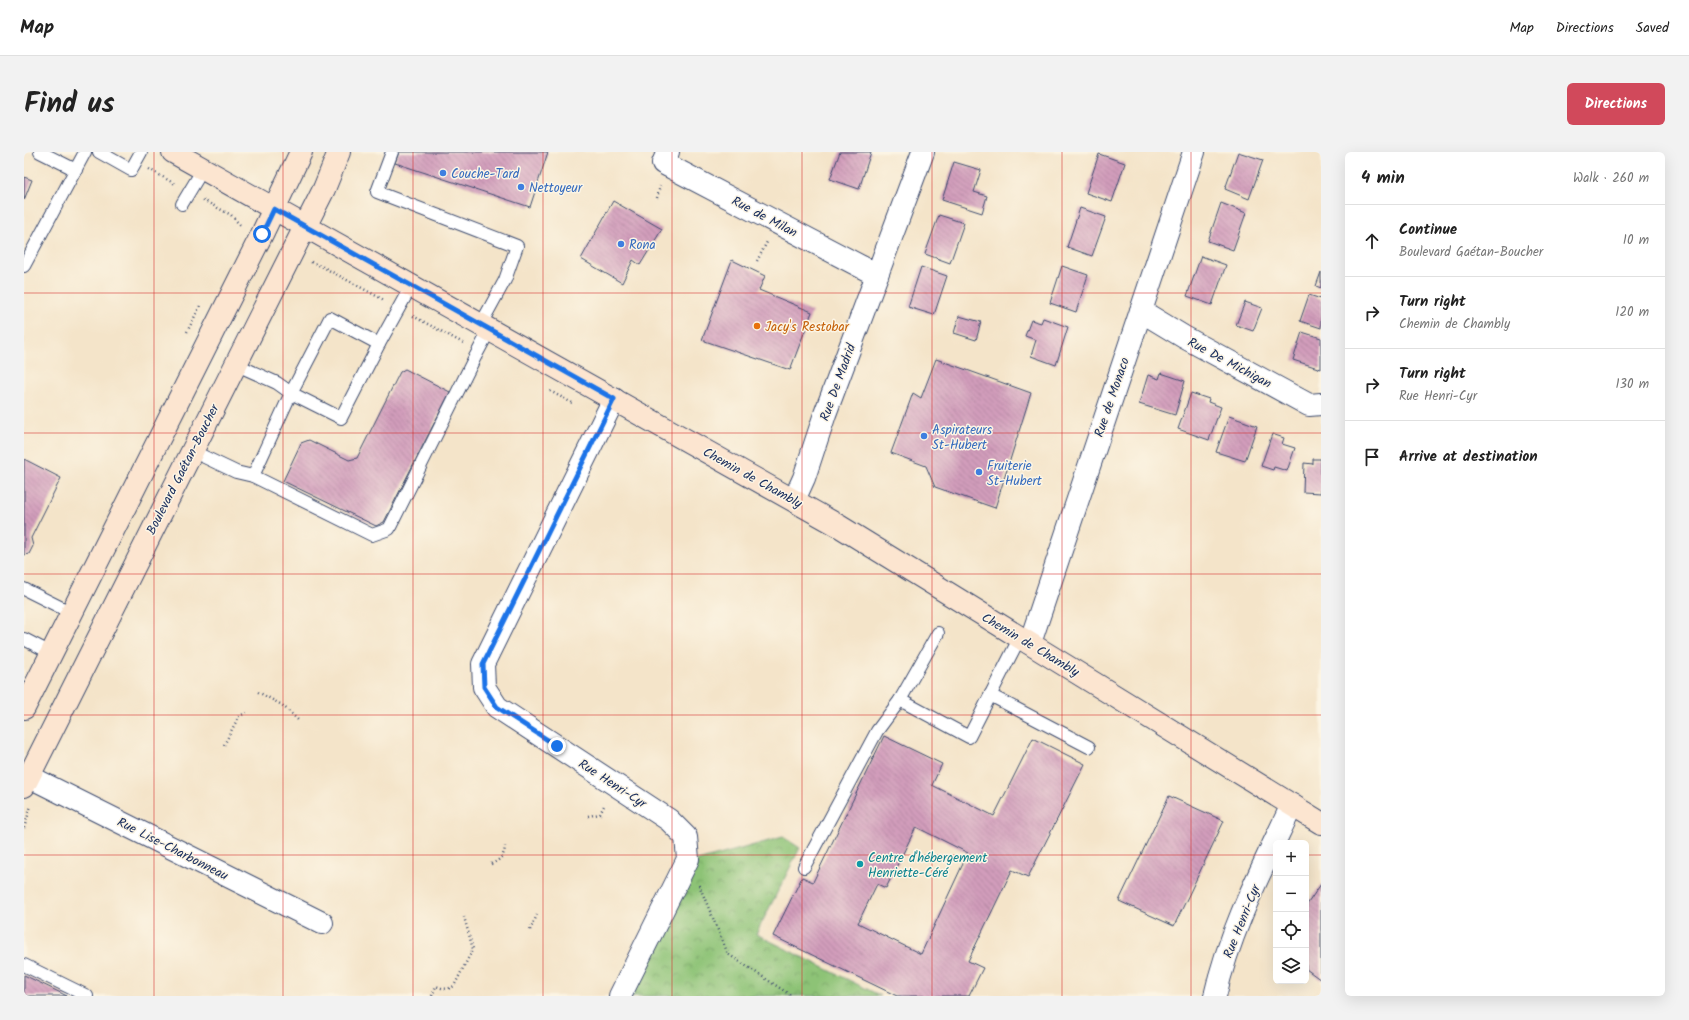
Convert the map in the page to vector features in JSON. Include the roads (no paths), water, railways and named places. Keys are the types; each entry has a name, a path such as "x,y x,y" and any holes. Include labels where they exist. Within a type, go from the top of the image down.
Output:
{"street":[{"path":"24,708 274,209 301,152"},
{"name":"Boulevard Gaétan-Boucher","path":"26,779 324,189 339,152"},
{"name":"Rue de Milan","path":"668,152 663,163 877,275"},
{"name":"Rue De Madrid","path":"794,500 804,478 825,414 923,152"},
{"name":"Rue de Monaco","path":"1025,640 1141,311 1194,152"},
{"name":"Chemin de Chambly","path":"181,154 203,169 794,500 1025,640 1321,823"},
{"name":"Rue De Michigan","path":"1141,311 1184,337 1309,405 1321,404"},
{"name":"Rue Henri-Cyr","path":"614,399 483,664 484,687 497,707 669,820 686,837 688,859 620,996"},
{"name":"Rue Lise-Charbonneau","path":"26,779 322,923"},
{"name":"Rue Henri-Cyr","path":"1215,996 1220,973 1248,898 1292,805"}],"lane":[{"path":"40,152 76,170"},
{"path":"24,266 85,152"},
{"path":"99,152 130,174 141,152"},
{"path":"192,450 236,472 253,476 372,535 389,529 474,359 517,246 378,192 392,152"},
{"path":"182,204 203,169"},
{"path":"235,364 277,384 291,393 341,418 411,286"},
{"path":"253,476 291,393 330,318 379,344"},
{"path":"24,589 72,613"},
{"path":"804,867 877,731 900,700 938,633"},
{"path":"24,640 51,653"},
{"path":"900,700 969,737 990,695 1025,640"},
{"path":"990,695 1089,747"},
{"path":"24,965 86,996"}],"place":[{"name":"Couche-Tard","path":"443,173"},
{"name":"Nettoyeur","path":"521,187"},
{"name":"Rona","path":"621,244"},
{"name":"Jacy's Restobar","path":"757,326"},
{"name":"Aspirateurs St-Hubert","path":"924,436"},
{"name":"Fruiterie St-Hubert","path":"979,472"},
{"name":"Centre d'hébergement Henriette-Céré","path":"860,864"}]}
